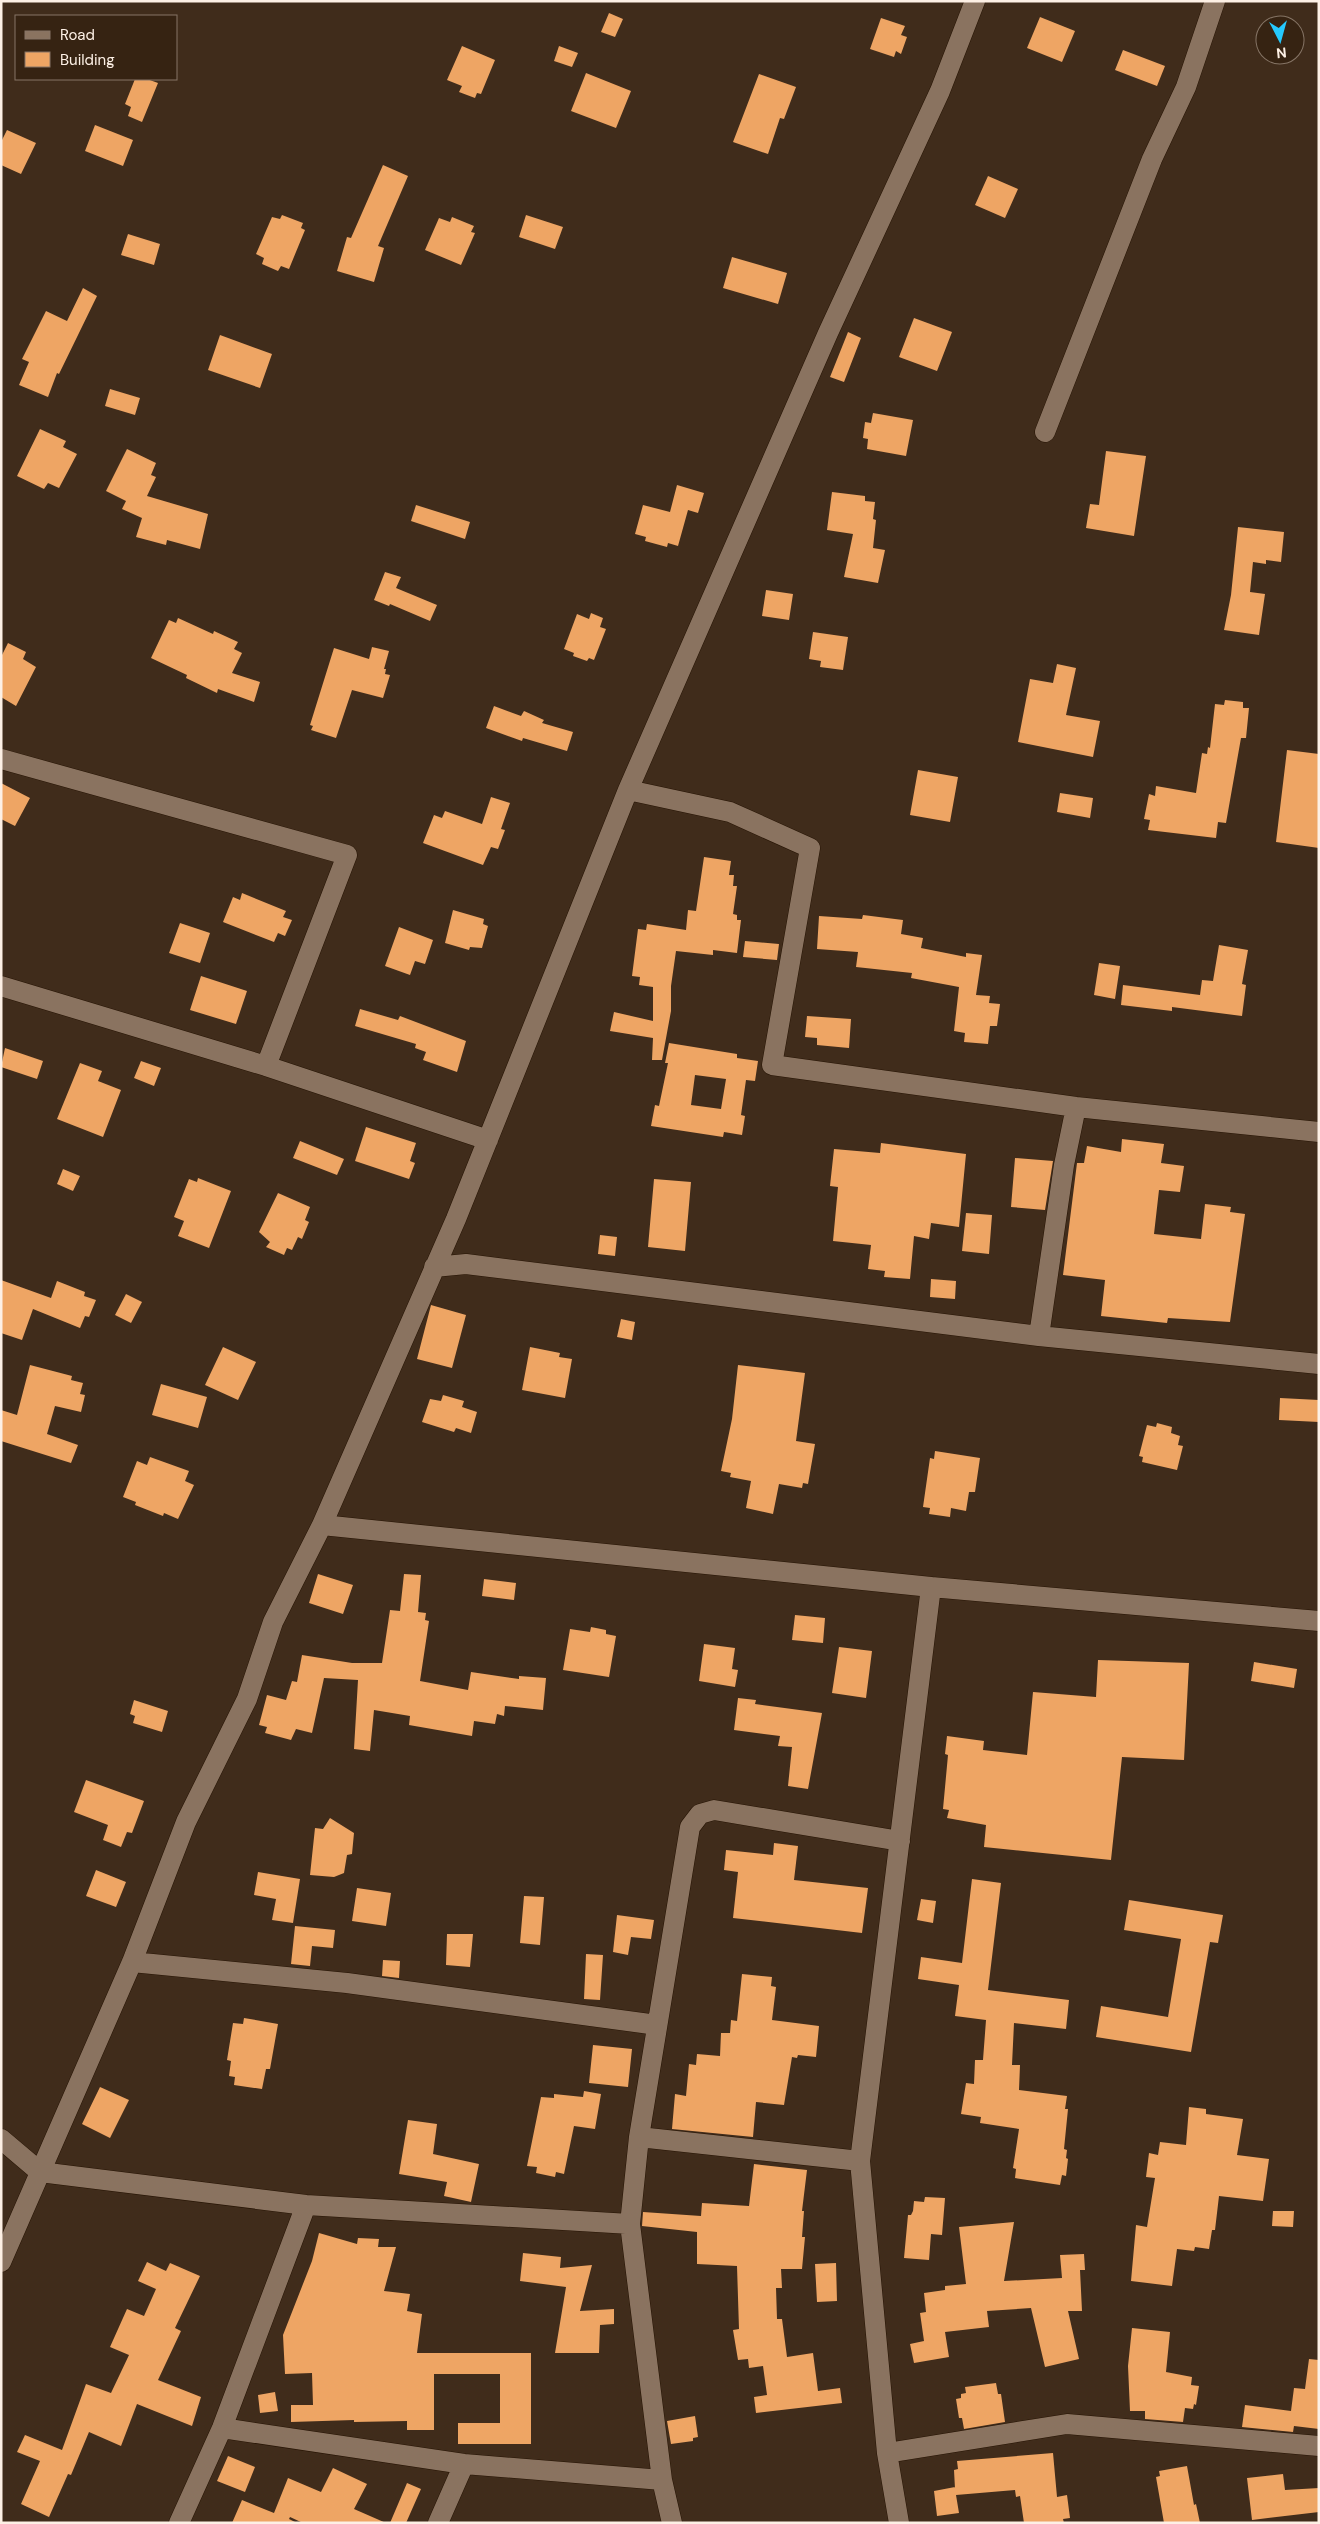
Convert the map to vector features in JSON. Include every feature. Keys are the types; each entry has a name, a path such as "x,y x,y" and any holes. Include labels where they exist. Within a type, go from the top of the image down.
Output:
{"street":[{"path":"1,2262 132,1962 186,1822 246,1699 273,1622 322,1525 434,1267 488,1140 628,790 828,333 940,91 975,1"},
{"path":"1045,432 1152,159 1186,87 1215,1"},
{"path":"1,758 347,855 266,1066"},
{"path":"628,790 730,812 810,848 772,1065 1076,1107 1319,1132"},
{"path":"1,986 266,1066 488,1140"},
{"path":"1039,1336 1064,1165 1076,1107"},
{"path":"434,1267 466,1264 1039,1336 1319,1364"},
{"path":"322,1525 931,1587 1319,1621"},
{"path":"899,2523 887,2453 860,2161 931,1587"},
{"path":"672,2523 662,2480 630,2224 640,2137 690,1827 700,1814 714,1810 900,1842"},
{"path":"132,1962 347,1983 657,2025"},
{"path":"640,2137 860,2161"},
{"path":"1,2140 40,2172 306,2205 630,2224"},
{"path":"179,2523 222,2428 306,2205"},
{"path":"887,2453 1067,2424 1319,2446"},
{"path":"222,2428 464,2464 662,2480"},
{"path":"438,2523 464,2464"}],"building":[{"path":"609,13 623,19 615,37 601,32"},
{"path":"1040,17 1075,31 1062,62 1027,48"},
{"path":"881,18 905,26 901,35 907,37 901,54 896,51 894,57 870,49"},
{"path":"462,46 495,60 481,94 477,93 475,98 459,92 462,86 447,80"},
{"path":"559,46 578,53 572,67 554,61"},
{"path":"1123,50 1165,66 1157,86 1115,70"},
{"path":"586,73 631,91 616,128 571,111"},
{"path":"759,74 796,87 784,119 780,118 768,154 733,142"},
{"path":"135,80 150,80 158,83 142,122 128,116 131,107 125,104"},
{"path":"95,125 133,140 123,166 85,151"},
{"path":"7,130 36,143 21,174 1,165 1,142"},
{"path":"383,165 408,176 378,246 384,248 374,282 337,271 347,237 351,238"},
{"path":"988,176 1018,189 1005,218 975,205"},
{"path":"282,215 303,223 301,228 305,230 289,269 281,266 278,271 262,264 264,258 256,254 272,217 280,219"},
{"path":"526,215 563,227 555,249 519,237"},
{"path":"452,217 474,226 471,232 475,233 461,265 425,250 439,218 450,222"},
{"path":"128,234 160,244 154,265 121,255"},
{"path":"732,257 787,273 778,304 723,288"},
{"path":"83,288 97,296 59,374 57,373 48,397 19,385 29,362 22,359 46,311 67,321"},
{"path":"914,318 952,332 937,371 899,357"},
{"path":"848,332 861,338 844,382 830,377"},
{"path":"220,335 272,354 260,388 208,370"},
{"path":"110,389 140,398 135,415 105,406"},
{"path":"873,413 913,420 906,456 867,449 868,439 863,438 865,422 871,423"},
{"path":"40,429 66,441 63,447 77,454 59,488 48,483 44,489 17,476"},
{"path":"127,449 156,463 151,475 156,477 147,496 208,514 200,549 167,540 166,545 136,537 142,518 122,509 126,501 106,491"},
{"path":"1106,451 1146,456 1134,536 1086,528 1090,504 1099,505"},
{"path":"677,485 704,493 698,513 688,510 678,546 668,543 667,547 645,541 646,537 635,534 643,505 670,512"},
{"path":"832,492 865,496 865,501 875,502 873,519 876,520 873,548 885,550 878,583 844,577 853,534 827,530"},
{"path":"416,505 470,522 465,539 411,521"},
{"path":"1238,527 1284,532 1281,562 1266,560 1266,564 1253,562 1250,592 1265,594 1259,635 1224,630 1231,595"},
{"path":"385,572 401,577 396,588 437,605 430,621 390,604 389,606 374,600"},
{"path":"766,590 793,594 789,620 762,616"},
{"path":"591,613 603,618 600,627 606,629 594,660 589,658 587,661 573,656 574,653 564,649 577,614 589,619"},
{"path":"178,618 213,634 214,631 238,642 234,649 242,653 232,673 260,682 254,702 218,689 217,693 186,678 187,675 151,658 169,620 176,623"},
{"path":"813,632 848,637 843,670 820,667 821,661 809,659"},
{"path":"8,643 26,652 23,659 36,667 16,706 1,697 1,657"},
{"path":"372,647 389,651 384,669 386,669 385,674 390,675 383,698 352,690 336,738 311,730 313,726 310,725 334,648 369,659"},
{"path":"1057,664 1076,668 1066,715 1100,721 1093,757 1018,742 1030,679 1053,683"},
{"path":"1225,700 1243,702 1243,708 1249,708 1246,738 1241,738 1226,823 1218,822 1216,838 1148,830 1150,820 1144,819 1149,794 1155,796 1156,786 1196,793 1202,753 1207,754 1208,747 1210,748 1215,704 1224,705"},
{"path":"494,706 521,716 524,711 544,720 542,723 573,732 567,751 523,738 522,741 486,728"},
{"path":"1287,750 1319,754 1319,848 1276,842"},
{"path":"918,770 958,777 950,822 910,815"},
{"path":"1,783 30,798 15,826 1,819"},
{"path":"1060,793 1093,798 1090,818 1057,812"},
{"path":"491,797 510,803 501,829 505,830 498,849 491,847 483,865 423,843 434,815 442,818 445,811 482,824"},
{"path":"704,857 731,861 729,875 734,875 733,886 737,886 733,914 737,915 737,920 741,920 737,953 713,950 713,955 676,951 671,986 671,1011 662,1060 652,1060 653,1038 610,1031 614,1012 653,1021 653,987 639,985 640,977 632,976 638,929 646,930 647,924 686,930 688,910 696,911"},
{"path":"242,893 286,911 283,917 292,920 285,936 278,933 274,942 223,922 233,897 240,900"},
{"path":"453,910 484,919 483,924 488,926 482,948 470,947 469,950 445,943"},
{"path":"863,915 903,920 901,934 923,938 921,948 966,957 966,953 982,955 976,995 990,996 989,1003 1000,1004 997,1026 990,1026 988,1044 964,1042 965,1033 954,1031 959,987 911,978 912,973 856,967 858,952 817,949 819,916 862,919"},
{"path":"180,923 210,933 200,963 169,953"},
{"path":"399,927 433,940 425,964 415,961 410,975 385,966"},
{"path":"745,941 779,944 777,960 743,957"},
{"path":"1219,945 1248,950 1242,984 1246,985 1242,1016 1172,1007 1172,1011 1121,1005 1123,985 1200,995 1202,980 1213,981"},
{"path":"1099,963 1120,966 1115,999 1094,995"},
{"path":"201,976 247,991 236,1024 190,1010"},
{"path":"360,1009 398,1020 400,1016 466,1041 457,1072 423,1060 426,1052 415,1048 416,1044 355,1026"},
{"path":"807,1016 851,1019 849,1048 817,1045 817,1038 805,1037"},
{"path":"669,1043 737,1054 737,1058 758,1061 755,1081 746,1080 741,1115 745,1116 742,1135 724,1132 723,1137 651,1126 655,1105 659,1106 668,1063 665,1063","holes":["695,1075 726,1079 721,1109 691,1105"]},
{"path":"5,1048 43,1061 37,1079 1,1067"},
{"path":"141,1061 161,1068 154,1086 134,1078"},
{"path":"80,1063 102,1071 98,1081 121,1090 103,1137 57,1119"},
{"path":"366,1127 416,1143 410,1161 415,1163 409,1179 355,1161"},
{"path":"1122,1139 1164,1144 1161,1163 1184,1166 1180,1192 1159,1190 1154,1234 1201,1239 1205,1204 1231,1207 1230,1212 1245,1214 1230,1322 1168,1318 1167,1323 1101,1316 1105,1280 1063,1275 1077,1163 1084,1163 1087,1146 1121,1152"},
{"path":"300,1141 344,1159 337,1175 293,1158"},
{"path":"881,1143 966,1154 959,1227 931,1223 929,1239 914,1236 910,1279 884,1277 885,1271 868,1269 871,1245 833,1241 838,1187 830,1186 834,1149 880,1153"},
{"path":"1015,1158 1053,1161 1045,1210 1011,1207"},
{"path":"63,1169 80,1176 73,1191 57,1184"},
{"path":"198,1178 231,1191 209,1248 178,1236 184,1221 174,1217 189,1179 197,1182"},
{"path":"654,1179 691,1182 685,1251 648,1247"},
{"path":"278,1193 310,1207 305,1220 309,1222 302,1239 298,1237 292,1250 287,1248 284,1255 266,1247 270,1242 259,1232"},
{"path":"966,1213 992,1215 989,1254 962,1251"},
{"path":"600,1235 617,1237 615,1256 598,1254"},
{"path":"931,1279 956,1281 955,1299 930,1297"},
{"path":"1,1280 51,1298 57,1281 85,1292 84,1296 96,1300 89,1317 85,1316 80,1328 33,1309 22,1340 1,1333"},
{"path":"126,1294 142,1302 131,1323 115,1315"},
{"path":"431,1305 466,1315 452,1368 417,1359"},
{"path":"621,1319 635,1322 632,1340 617,1337"},
{"path":"223,1347 256,1362 238,1400 205,1385"},
{"path":"530,1347 560,1353 559,1357 572,1359 565,1398 522,1390"},
{"path":"30,1365 72,1376 71,1380 83,1383 80,1394 85,1395 81,1412 55,1406 47,1434 78,1445 71,1463 1,1441 1,1410 17,1415"},
{"path":"738,1365 805,1373 796,1441 815,1444 808,1484 803,1483 802,1488 779,1484 773,1514 746,1508 751,1481 730,1477 731,1473 721,1471 732,1419"},
{"path":"161,1384 207,1397 198,1428 152,1415"},
{"path":"443,1395 464,1401 462,1407 477,1412 471,1433 456,1428 454,1432 422,1422 430,1399 441,1401"},
{"path":"1280,1398 1319,1400 1319,1422 1279,1420"},
{"path":"1157,1423 1172,1427 1171,1433 1180,1436 1178,1445 1183,1446 1177,1470 1142,1462 1143,1457 1139,1456 1147,1425 1156,1427"},
{"path":"935,1451 980,1458 975,1492 969,1492 966,1511 951,1508 950,1517 929,1514 930,1508 923,1507 930,1458 934,1459"},
{"path":"150,1457 189,1471 185,1481 194,1485 178,1519 164,1513 163,1516 135,1505 136,1502 123,1497 137,1461 147,1465"},
{"path":"318,1574 353,1585 343,1614 309,1603"},
{"path":"404,1574 421,1575 418,1612 426,1613 425,1620 429,1621 420,1681 468,1690 471,1672 519,1679 519,1676 546,1678 543,1710 505,1706 504,1716 497,1714 495,1724 474,1721 472,1736 409,1725 410,1716 374,1710 370,1751 354,1749 358,1680 324,1678 312,1733 296,1729 291,1740 265,1733 267,1727 259,1725 267,1695 286,1700 292,1681 297,1682 302,1655 352,1663 382,1663 390,1610 400,1611"},
{"path":"484,1579 516,1583 514,1600 482,1596"},
{"path":"795,1615 825,1618 823,1643 792,1640"},
{"path":"591,1627 606,1630 606,1634 616,1636 609,1677 563,1670 570,1629 590,1632"},
{"path":"704,1644 735,1648 732,1669 738,1670 735,1687 699,1681"},
{"path":"839,1647 872,1651 866,1698 832,1693"},
{"path":"1098,1660 1189,1663 1184,1760 1122,1757 1111,1860 984,1847 986,1825 947,1818 949,1810 943,1809 948,1755 945,1754 947,1736 984,1741 983,1750 1027,1755 1033,1692 1096,1697"},
{"path":"1254,1662 1297,1669 1294,1688 1251,1681"},
{"path":"738,1698 756,1700 755,1704 822,1713 808,1789 788,1786 792,1747 778,1746 780,1736 734,1730"},
{"path":"134,1700 168,1711 162,1732 133,1723 135,1716 130,1714"},
{"path":"86,1780 144,1801 132,1833 127,1832 121,1847 103,1840 108,1825 74,1812"},
{"path":"330,1818 354,1833 352,1854 347,1855 344,1873 334,1877 310,1875 315,1828 323,1829"},
{"path":"774,1843 798,1846 794,1880 868,1888 862,1933 733,1918 738,1872 724,1870 726,1850 773,1855"},
{"path":"96,1870 126,1882 116,1907 86,1896"},
{"path":"258,1872 300,1879 293,1923 272,1920 276,1899 254,1895"},
{"path":"972,1879 1001,1883 988,1990 1069,2000 1066,2029 1014,2023 1012,2065 1020,2065 1019,2090 1067,2096 1065,2109 1068,2109 1064,2149 1067,2150 1066,2158 1068,2159 1066,2176 1062,2175 1060,2185 1015,2178 1016,2169 1013,2168 1019,2129 980,2123 981,2117 961,2114 966,2083 974,2084 975,2060 983,2060 986,2020 955,2016 959,1985 918,1979 921,1957 962,1963"},
{"path":"357,1888 391,1893 386,1926 352,1921"},
{"path":"524,1896 544,1897 540,1945 520,1943"},
{"path":"921,1899 936,1901 933,1923 917,1920"},
{"path":"1129,1900 1223,1915 1218,1943 1210,1942 1191,2052 1096,2037 1101,2006 1168,2017 1181,1939 1124,1930"},
{"path":"617,1915 654,1920 651,1939 631,1937 628,1955 613,1952"},
{"path":"295,1926 335,1930 333,1948 312,1946 310,1966 291,1964"},
{"path":"447,1934 473,1934 470,1967 446,1965"},
{"path":"586,1954 603,1955 600,2000 584,1999"},
{"path":"383,1960 400,1961 399,1978 382,1976"},
{"path":"742,1974 772,1977 771,1986 776,1987 772,2020 819,2026 816,2057 798,2055 797,2058 792,2057 784,2105 756,2102 753,2137 672,2129 675,2094 686,2096 689,2064 696,2065 697,2054 720,2056 721,2033 730,2033 731,2020 737,2021"},
{"path":"244,2018 278,2024 270,2069 266,2069 262,2089 234,2085 235,2077 229,2076 231,2061 227,2060 233,2023 243,2024"},
{"path":"593,2045 632,2049 628,2087 589,2083"},
{"path":"100,2087 129,2100 110,2138 82,2124"},
{"path":"584,2091 601,2094 595,2129 574,2126 564,2174 556,2172 555,2177 536,2173 537,2167 527,2166 541,2097 554,2098 554,2094 583,2097"},
{"path":"1189,2107 1206,2109 1206,2114 1243,2119 1237,2155 1269,2159 1263,2201 1219,2196 1215,2230 1212,2230 1209,2249 1195,2247 1194,2251 1177,2249 1172,2286 1131,2281 1136,2225 1147,2227 1155,2178 1146,2177 1149,2153 1158,2155 1160,2142 1186,2145"},
{"path":"408,2120 437,2124 433,2154 479,2164 471,2202 444,2196 447,2182 399,2174"},
{"path":"754,2164 807,2170 802,2211 804,2211 802,2237 805,2237 802,2269 781,2269 782,2288 776,2288 777,2319 782,2319 787,2357 813,2353 818,2391 840,2388 842,2403 756,2413 754,2397 767,2395 763,2366 749,2368 748,2359 738,2360 733,2330 739,2329 737,2266 697,2264 697,2232 642,2226 643,2212 701,2216 702,2203 749,2206"},
{"path":"925,2197 945,2198 942,2235 931,2234 929,2260 904,2258 908,2215 911,2215 913,2211 914,2201 924,2202"},
{"path":"1273,2211 1294,2211 1293,2227 1272,2226"},
{"path":"1014,2222 1004,2281 1062,2278 1060,2255 1084,2254 1085,2270 1080,2270 1082,2311 1068,2311 1079,2359 1045,2367 1031,2308 987,2311 989,2327 945,2332 949,2357 914,2363 910,2344 924,2341 920,2313 926,2312 924,2293 945,2290 945,2286 966,2284 959,2227"},
{"path":"319,2233 357,2244 358,2238 379,2239 378,2247 396,2247 384,2291 410,2294 407,2311 422,2314 417,2353 531,2353 531,2444 458,2444 458,2423 500,2423 500,2374 434,2374 434,2430 407,2430 407,2421 291,2422 291,2405 313,2405 312,2373 285,2374 283,2335 312,2261"},
{"path":"523,2253 561,2257 560,2268 592,2265 580,2311 614,2309 614,2324 600,2325 599,2353 555,2353 566,2287 520,2281"},
{"path":"147,2262 166,2271 170,2263 200,2276 175,2328 181,2331 158,2380 201,2397 192,2426 137,2404 121,2446 89,2432 71,2475 68,2474 49,2517 21,2504 40,2461 17,2452 25,2435 62,2450 86,2384 111,2393 129,2355 110,2347 127,2309 144,2316 156,2289 138,2281"},
{"path":"836,2263 837,2301 817,2302 815,2264"},
{"path":"1132,2328 1170,2332 1166,2372 1192,2377 1191,2385 1199,2386 1196,2405 1194,2404 1193,2409 1185,2408 1183,2422 1145,2419 1145,2411 1130,2411 1128,2366"},
{"path":"1309,2359 1319,2360 1319,2429 1294,2426 1293,2432 1242,2427 1245,2405 1291,2411 1294,2388 1305,2389"},
{"path":"996,2383 998,2394 1001,2394 1005,2422 964,2429 962,2418 959,2418 956,2399 961,2398 961,2394 966,2393 965,2387"},
{"path":"275,2392 278,2411 260,2413 258,2395"},
{"path":"695,2416 698,2437 693,2438 693,2441 671,2444 667,2421"},
{"path":"1053,2453 1057,2497 1067,2495 1070,2518 1063,2519 1064,2523 1024,2523 1020,2496 1016,2497 1015,2490 956,2495 959,2513 937,2516 934,2491 955,2487 954,2470 958,2469 957,2461"},
{"path":"228,2456 255,2467 245,2492 217,2481"},
{"path":"1187,2466 1194,2505 1196,2504 1200,2523 1164,2523 1156,2477 1160,2476 1159,2471"},
{"path":"333,2468 367,2484 354,2509 386,2523 303,2523 290,2517 289,2519 297,2523 232,2523 242,2500 274,2513 288,2478 321,2492"},
{"path":"1283,2474 1285,2490 1319,2488 1319,2512 1252,2520 1247,2478"},
{"path":"407,2483 421,2489 406,2523 390,2523"}]}
